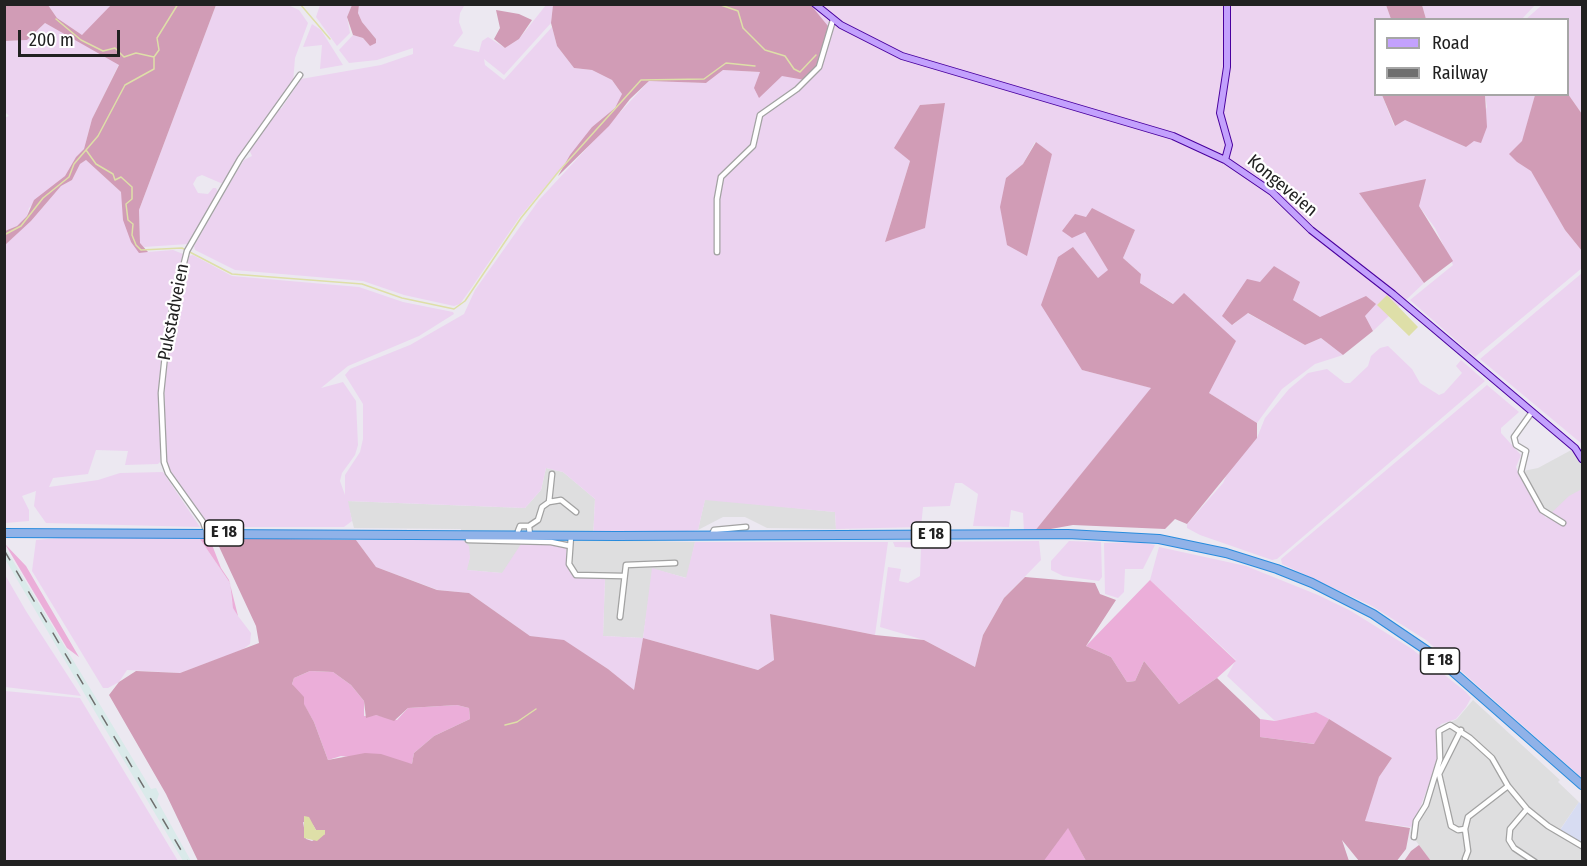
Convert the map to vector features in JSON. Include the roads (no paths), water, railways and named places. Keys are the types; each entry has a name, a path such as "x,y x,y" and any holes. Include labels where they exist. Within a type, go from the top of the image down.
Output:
{"highway":[{"name":"E 18","path":"5,533 711,536 746,531 1110,534 1184,543 1252,560 1320,586 1395,627 1452,670 1582,785"}],"main road":[{"name":"Kongeveien","path":"815,4 833,20 902,56 1173,136 1225,159 1268,189 1311,230 1378,281 1575,448 1582,459"},
{"path":"1225,159 1230,145 1220,113 1226,76 1227,4"}],"street":[{"path":"717,252 717,200 721,177 753,146 760,115 797,89 820,65 833,20"},
{"name":"Pukstadveien","path":"207,533 203,522 168,473 163,458 164,354 174,295 188,249 237,164 300,75"},
{"path":"1532,412 1514,437 1516,445 1526,451 1521,472 1542,510 1563,523"},
{"path":"549,502 552,474"},
{"path":"518,531 520,526 529,526 538,520 542,507 549,502 561,500 576,512"},
{"path":"746,531 747,520"},
{"path":"529,526 530,536"},
{"path":"571,536 569,564 576,575 623,576"},
{"path":"468,540 551,542 570,546"},
{"path":"620,617 623,576 628,564 675,563"},
{"path":"1414,837 1416,820 1426,805 1440,759 1439,731 1450,725 1461,730 1492,758 1508,786 1527,809 1548,826 1582,846"},
{"path":"1461,730 1439,774 1451,826 1458,830 1465,829"},
{"path":"1465,858 1468,851 1465,829 1472,812 1508,786"},
{"path":"1527,809 1510,829 1509,840 1514,848 1535,861"}],"waterway":[{"path":"4,235 21,226 43,198 69,177 74,164 98,136 125,85 154,69 154,57 159,50 157,38 178,4"},
{"path":"300,4 330,39"},
{"path":"718,4 738,11 743,28 765,50 785,56 794,69 800,72 816,55"},
{"path":"56,19 81,40 103,51 115,48 124,57 136,53 154,57"},
{"path":"86,150 96,164 113,174 115,180 121,177 132,187 132,199 126,204 128,220 133,224 132,235 141,250 182,248 232,274 362,284 402,298 454,309 465,301 521,218 559,171 641,80 704,79 726,63 755,66"},
{"path":"505,725 517,722 536,709"}],"railway":[{"path":"4,550 188,862"}]}
